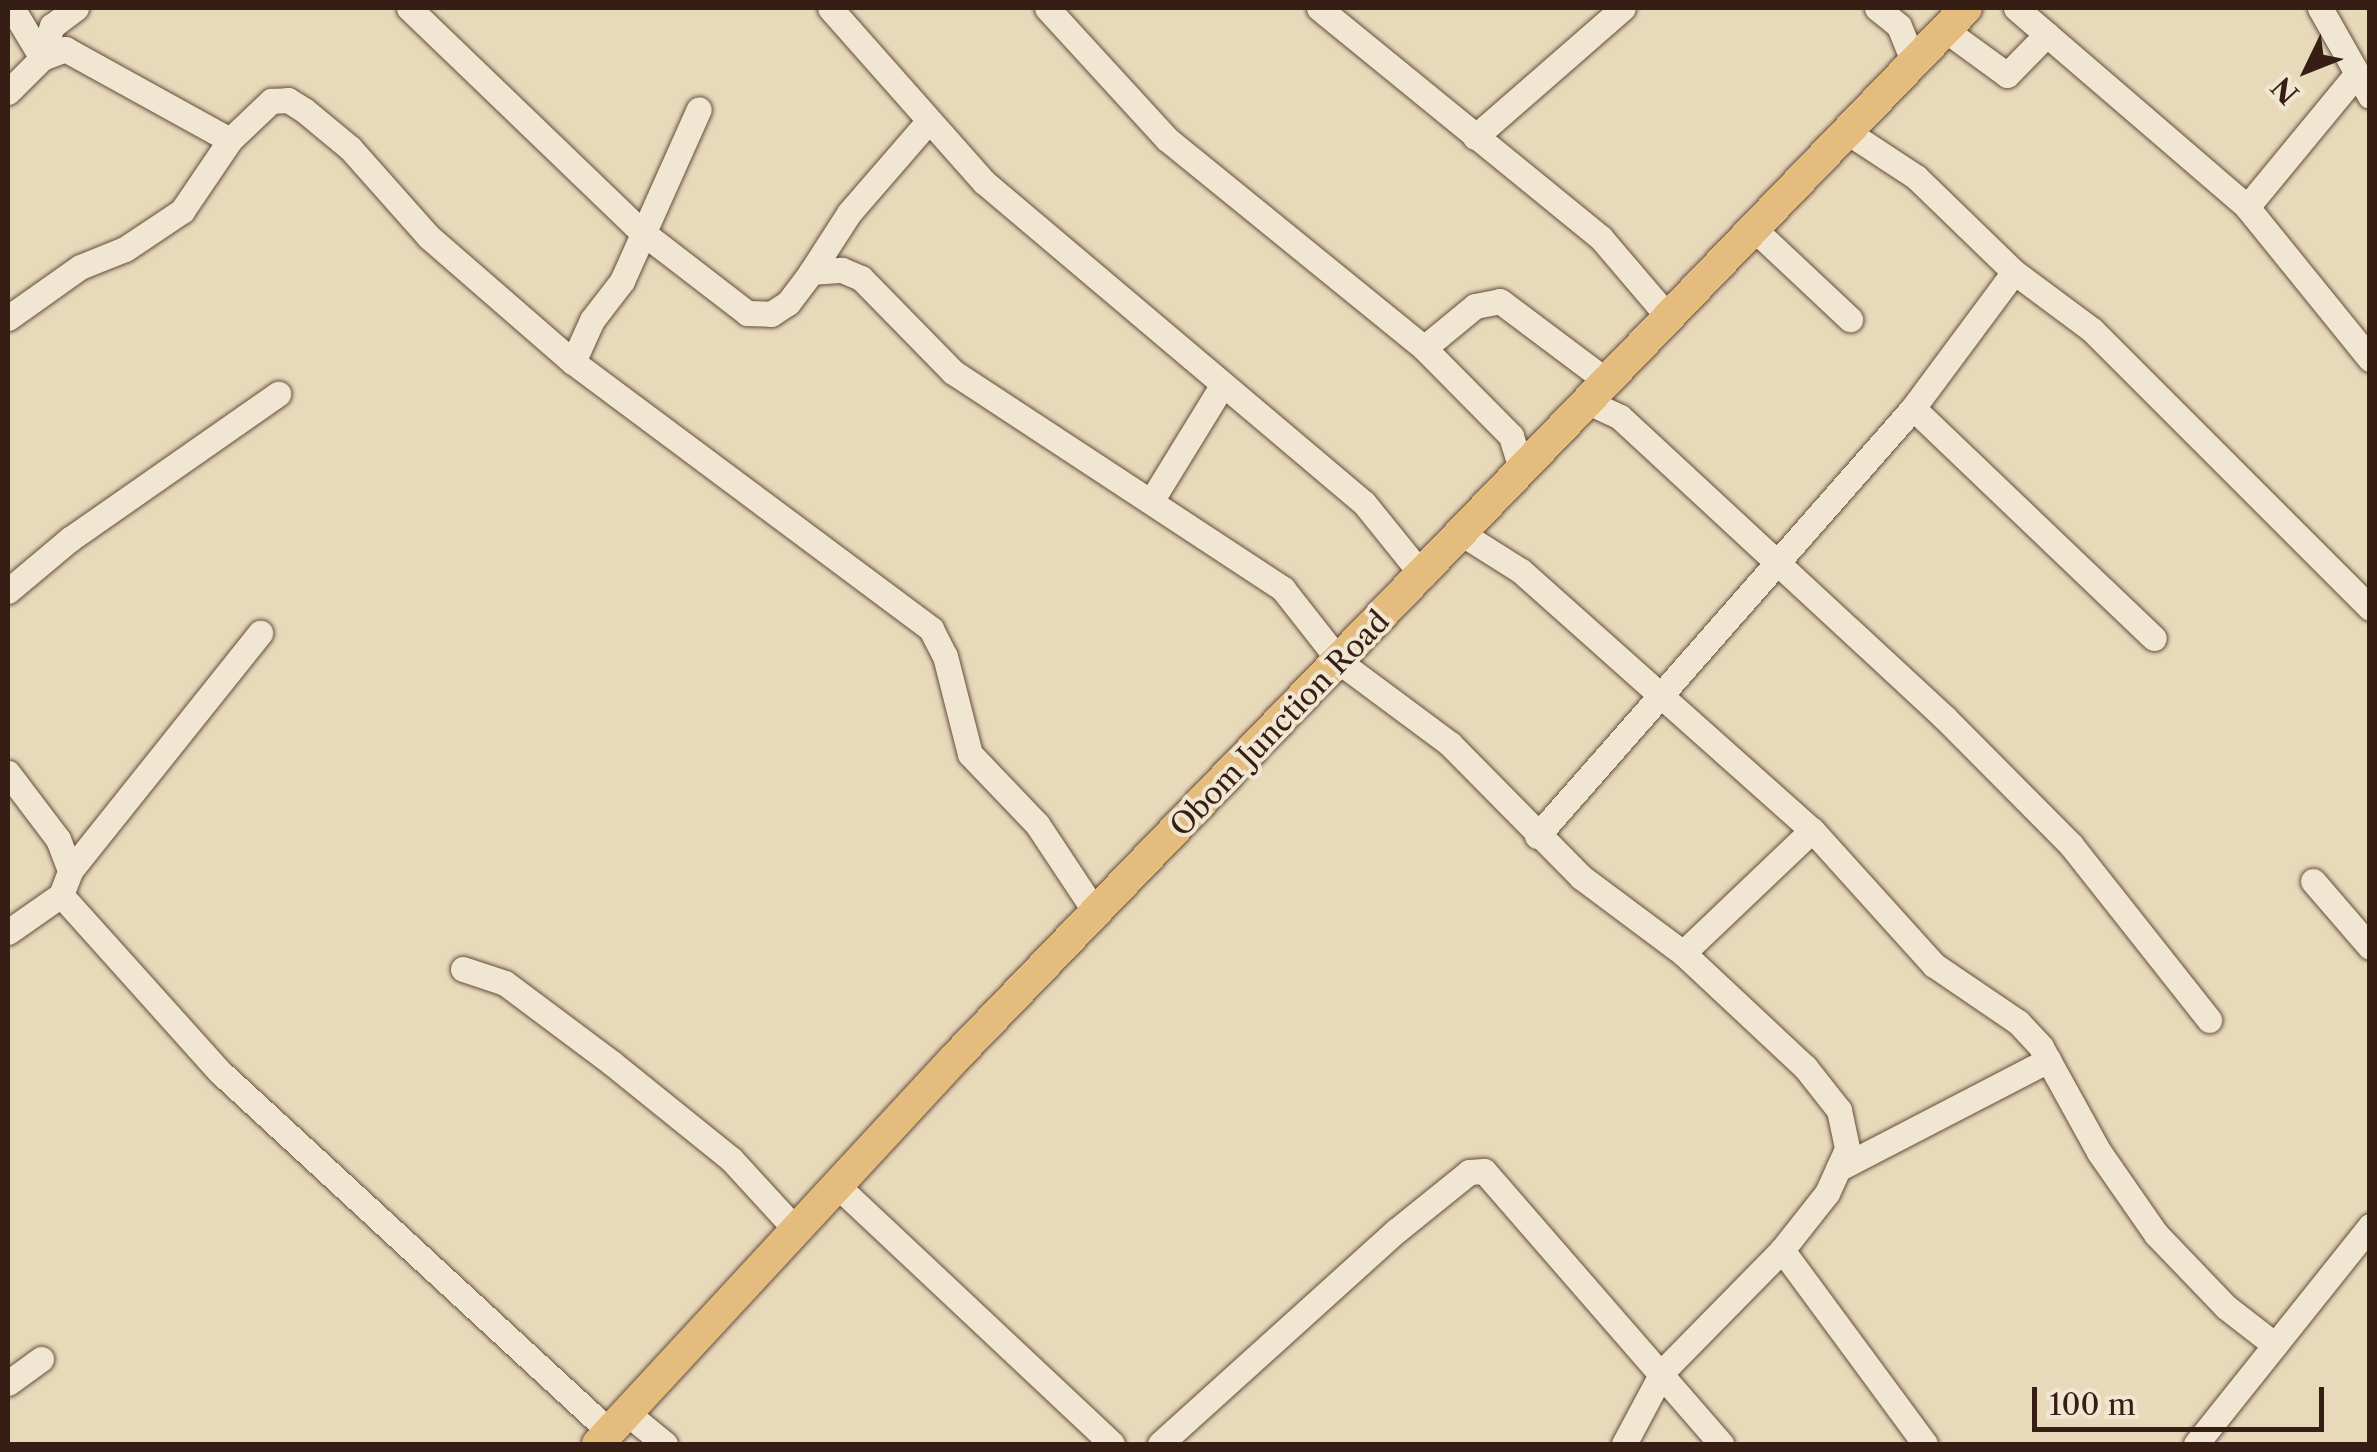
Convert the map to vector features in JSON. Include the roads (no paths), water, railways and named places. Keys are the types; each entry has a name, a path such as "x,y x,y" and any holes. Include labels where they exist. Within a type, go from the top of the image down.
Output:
{"main road":[{"name":"Obom Junction Road","path":"612,1430 827,1193 1464,535 1522,468 1955,18"}],"street":[{"path":"12,8 42,58"},
{"path":"42,58 52,26 76,8"},
{"path":"409,8 642,232 758,316 788,303 849,213 927,124"},
{"path":"830,8 927,124 1050,241 1364,503 1424,576"},
{"path":"1047,8 1166,139 1424,348 1511,436 1522,468"},
{"path":"1319,8 1601,238 1670,318"},
{"path":"1475,137 1623,8"},
{"path":"1877,8 1899,26 1913,60"},
{"path":"2016,8 2247,206 2370,359"},
{"path":"2247,206 2363,86 2320,8"},
{"path":"1955,18 2007,74 2047,34"},
{"path":"8,92 42,58 66,49 230,140"},
{"path":"8,318 80,267 126,249 182,211 230,140 272,101 288,100 350,148 441,248 573,362 930,629 945,656 970,754 1037,824 1096,913"},
{"path":"573,362 592,320 622,281 699,109"},
{"path":"1846,131 1916,176 2014,272 2092,330 2370,608"},
{"path":"1754,229 1850,318"},
{"path":"810,272 842,270 860,278 953,372 1152,498 1283,589 1341,663 1450,744 1537,836 1683,953 1805,1066 1840,1110 1848,1149 1838,1169 1782,1250 1662,1370 1624,1444"},
{"path":"1537,836 1912,408 2014,272"},
{"path":"1424,348 1475,306 1500,302 1776,564 1946,718 2071,845 2209,1020"},
{"path":"1152,498 1222,386"},
{"path":"8,591 85,528 278,394"},
{"path":"1912,408 2154,638"},
{"path":"1464,535 1521,571 1659,698 1812,830 1934,965 2018,1022 2048,1060 2099,1152 2156,1234 2226,1307 2275,1345"},
{"path":"8,932 66,883 260,633"},
{"path":"8,772 58,839 66,883 218,1071 612,1430 665,1444"},
{"path":"1683,953 1812,830"},
{"path":"2312,881 2370,946"},
{"path":"463,969 505,982 600,1054 731,1159 796,1230"},
{"path":"1838,1169 2048,1060"},
{"path":"1160,1444 1469,1172 1484,1171 1662,1370 1721,1444"},
{"path":"827,1193 845,1193 1112,1444"},
{"path":"2196,1444 2370,1226"},
{"path":"1782,1250 1925,1444"},
{"path":"8,1384 40,1360"}]}
